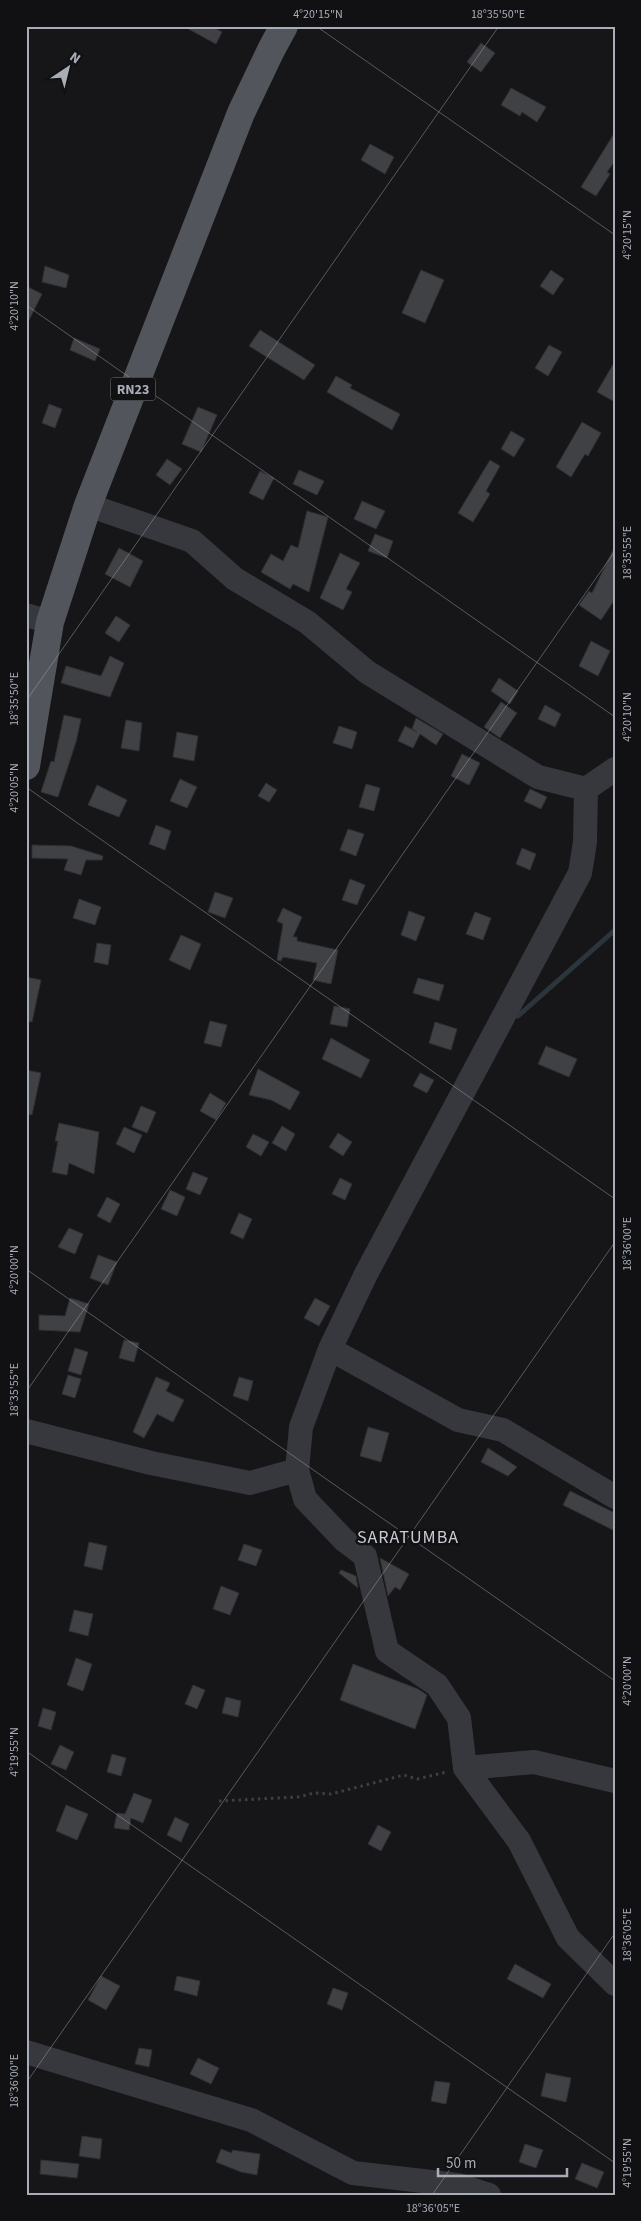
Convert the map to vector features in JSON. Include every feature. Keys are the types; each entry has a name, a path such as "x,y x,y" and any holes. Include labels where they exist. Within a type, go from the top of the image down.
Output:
{"main road":[{"name":"RN23","path":"26,766 38,618 88,505 241,114 284,26"}],"street":[{"path":"88,505 192,541 235,579 307,622 366,672 538,777 586,789 615,769"},
{"path":"586,789 585,842 580,873 366,1274 330,1349 301,1427 297,1470 305,1499 344,1540 364,1556 387,1651 437,1685 459,1718 465,1768 519,1840 568,1938 615,1984"},
{"path":"330,1349 458,1420 503,1430 615,1497"},
{"path":"26,1431 151,1463 250,1483 297,1470"},
{"path":"465,1768 534,1762 615,1781"},
{"path":"26,2052 251,2120 353,2172 458,2186 489,2195"}],"path":[{"path":"220,1802 298,1797 314,1793 331,1794 404,1775 417,1779 439,1775 454,1768 465,1768"}],"building":[{"path":"183,26 211,26 222,32 216,44"},
{"path":"481,43 495,53 481,72 467,62"},
{"path":"511,88 546,107 537,122 522,112 520,116 501,105"},
{"path":"615,132 615,161 607,172 610,174 596,196 581,187"},
{"path":"370,144 394,157 385,174 361,160"},
{"path":"45,266 69,275 66,288 42,282"},
{"path":"421,270 444,280 425,323 402,313"},
{"path":"551,270 564,279 553,295 540,286"},
{"path":"26,286 42,294 26,326"},
{"path":"260,330 315,365 304,380 249,346"},
{"path":"74,338 100,349 95,361 70,350"},
{"path":"549,345 562,352 548,376 535,368"},
{"path":"615,361 615,402 597,392"},
{"path":"336,376 352,385 350,388 400,414 392,430 327,392"},
{"path":"49,404 62,409 55,428 42,423"},
{"path":"198,407 217,415 201,452 182,444"},
{"path":"582,422 601,433 588,456 585,454 571,477 556,467"},
{"path":"511,431 525,439 514,457 501,449"},
{"path":"167,459 182,469 170,485 156,475"},
{"path":"490,460 500,466 486,491 490,494 473,522 458,513"},
{"path":"299,470 324,481 317,495 293,484"},
{"path":"260,471 274,478 263,500 249,493"},
{"path":"362,501 385,511 376,529 354,519"},
{"path":"307,511 328,517 309,592 293,584 290,589 261,572 271,554 283,561 291,545 298,548"},
{"path":"375,534 393,541 387,558 368,551"},
{"path":"615,546 615,599 601,620 579,605 589,591 592,593"},
{"path":"119,548 143,561 130,587 105,574"},
{"path":"340,553 360,563 346,589 352,592 343,610 320,598"},
{"path":"116,616 130,625 119,642 105,633"},
{"path":"591,641 610,651 598,676 579,666"},
{"path":"110,656 124,663 110,697 61,683 66,666 101,676"},
{"path":"499,678 518,691 510,704 491,691"},
{"path":"501,702 517,713 500,738 484,727"},
{"path":"545,705 561,714 555,727 538,719"},
{"path":"64,715 81,719 76,742 58,797 41,792 51,761 54,762"},
{"path":"416,718 443,734 436,745 420,734 413,748 398,741 405,726 417,732 412,729"},
{"path":"126,720 142,723 139,751 121,748"},
{"path":"339,726 357,732 352,749 333,743"},
{"path":"177,732 198,736 194,761 173,757"},
{"path":"462,754 480,763 469,785 451,776"},
{"path":"180,779 197,787 187,808 170,801"},
{"path":"266,783 277,790 269,802 258,796"},
{"path":"366,784 380,788 374,811 359,807"},
{"path":"97,785 127,800 119,817 88,805"},
{"path":"530,789 547,797 541,809 524,801"},
{"path":"156,825 171,831 165,850 149,844"},
{"path":"348,829 364,834 356,856 340,850"},
{"path":"32,845 71,846 103,856 102,860 86,860 81,875 64,870 68,859 32,858"},
{"path":"522,848 536,854 530,870 516,864"},
{"path":"350,879 365,885 357,905 342,900"},
{"path":"215,892 233,898 225,918 208,912"},
{"path":"79,899 101,907 95,925 73,918"},
{"path":"283,908 302,917 293,937 297,937 297,941 338,950 331,984 313,980 317,963 283,957 281,961 277,960 283,924 277,921"},
{"path":"409,911 425,917 416,941 401,935"},
{"path":"475,912 491,918 483,940 466,934"},
{"path":"181,935 201,944 190,970 169,960"},
{"path":"97,943 111,945 108,965 94,962"},
{"path":"26,977 41,980 32,1022 26,1021"},
{"path":"418,978 444,985 439,1001 413,993"},
{"path":"334,1006 350,1009 347,1027 330,1024"},
{"path":"210,1021 227,1025 221,1047 204,1043"},
{"path":"435,1022 457,1029 451,1050 429,1043"},
{"path":"331,1038 370,1060 361,1078 322,1059"},
{"path":"546,1046 577,1059 569,1077 538,1064"},
{"path":"258,1069 300,1092 290,1110 271,1100 249,1095"},
{"path":"26,1070 41,1073 32,1115 26,1114"},
{"path":"420,1073 434,1080 427,1093 413,1086"},
{"path":"210,1093 226,1103 216,1120 200,1111"},
{"path":"141,1106 156,1112 147,1133 132,1127"},
{"path":"59,1123 99,1132 94,1174 69,1163 67,1175 52,1172 58,1141 55,1141"},
{"path":"282,1126 295,1134 286,1151 272,1143"},
{"path":"124,1127 142,1135 134,1153 116,1144"},
{"path":"338,1133 352,1142 343,1156 329,1147"},
{"path":"253,1134 269,1142 261,1156 246,1147"},
{"path":"193,1172 208,1178 200,1195 186,1189"},
{"path":"340,1178 352,1184 345,1200 332,1194"},
{"path":"170,1190 185,1197 177,1216 161,1209"},
{"path":"107,1197 120,1204 110,1223 97,1216"},
{"path":"239,1213 252,1219 243,1239 230,1233"},
{"path":"69,1228 83,1234 75,1254 58,1247"},
{"path":"98,1255 117,1262 108,1285 90,1278"},
{"path":"70,1298 89,1304 80,1332 39,1330 39,1315 65,1316"},
{"path":"315,1298 330,1306 319,1326 304,1318"},
{"path":"124,1340 139,1343 134,1362 119,1358"},
{"path":"75,1348 88,1352 81,1375 68,1371"},
{"path":"68,1375 81,1379 75,1398 62,1394"},
{"path":"156,1377 170,1383 166,1391 184,1400 173,1422 157,1414 144,1438 133,1432"},
{"path":"239,1377 253,1381 248,1401 233,1396"},
{"path":"368,1427 389,1433 381,1462 360,1456"},
{"path":"488,1448 517,1467 508,1476 481,1462"},
{"path":"570,1491 615,1513 615,1531 563,1505"},
{"path":"89,1542 107,1546 102,1570 84,1566"},
{"path":"244,1544 262,1550 256,1566 238,1560"},
{"path":"380,1558 409,1574 400,1590 395,1587 388,1596"},
{"path":"341,1570 356,1576 358,1588 339,1573"},
{"path":"221,1586 239,1593 230,1615 213,1609"},
{"path":"74,1610 93,1614 88,1636 69,1631"},
{"path":"76,1658 92,1664 83,1691 67,1685"},
{"path":"353,1664 418,1689 427,1695 415,1729 340,1700"},
{"path":"193,1685 205,1690 197,1709 185,1704"},
{"path":"226,1697 241,1701 238,1717 222,1713"},
{"path":"43,1708 56,1712 51,1730 38,1726"},
{"path":"60,1745 74,1752 66,1770 51,1764"},
{"path":"112,1754 126,1758 121,1776 107,1772"},
{"path":"134,1793 152,1800 143,1823 131,1818 129,1830 114,1828 117,1813 125,1814"},
{"path":"66,1805 88,1814 77,1840 56,1831"},
{"path":"175,1817 189,1824 181,1842 167,1835"},
{"path":"378,1825 391,1832 381,1851 368,1844"},
{"path":"515,1964 551,1984 543,1998 507,1979"},
{"path":"101,1976 120,1986 106,2010 88,2000"},
{"path":"177,1976 200,1981 197,1996 174,1990"},
{"path":"333,1988 348,1993 342,2010 327,2004"},
{"path":"139,2048 152,2050 149,2067 135,2064"},
{"path":"198,2058 219,2068 211,2084 190,2074"},
{"path":"546,2073 571,2078 566,2102 541,2096"},
{"path":"435,2081 450,2083 446,2104 431,2101"},
{"path":"82,2136 102,2139 100,2159 79,2156"},
{"path":"525,2144 543,2150 536,2168 519,2162"},
{"path":"221,2149 232,2153 232,2150 260,2154 257,2175 241,2172 216,2162"},
{"path":"41,2160 79,2164 77,2178 40,2174"},
{"path":"582,2163 604,2172 597,2188 575,2179"}],"waterway":[{"path":"518,1016 615,930"}],"district":[{"name":"SARATUMBA","path":"408,1537"}]}
